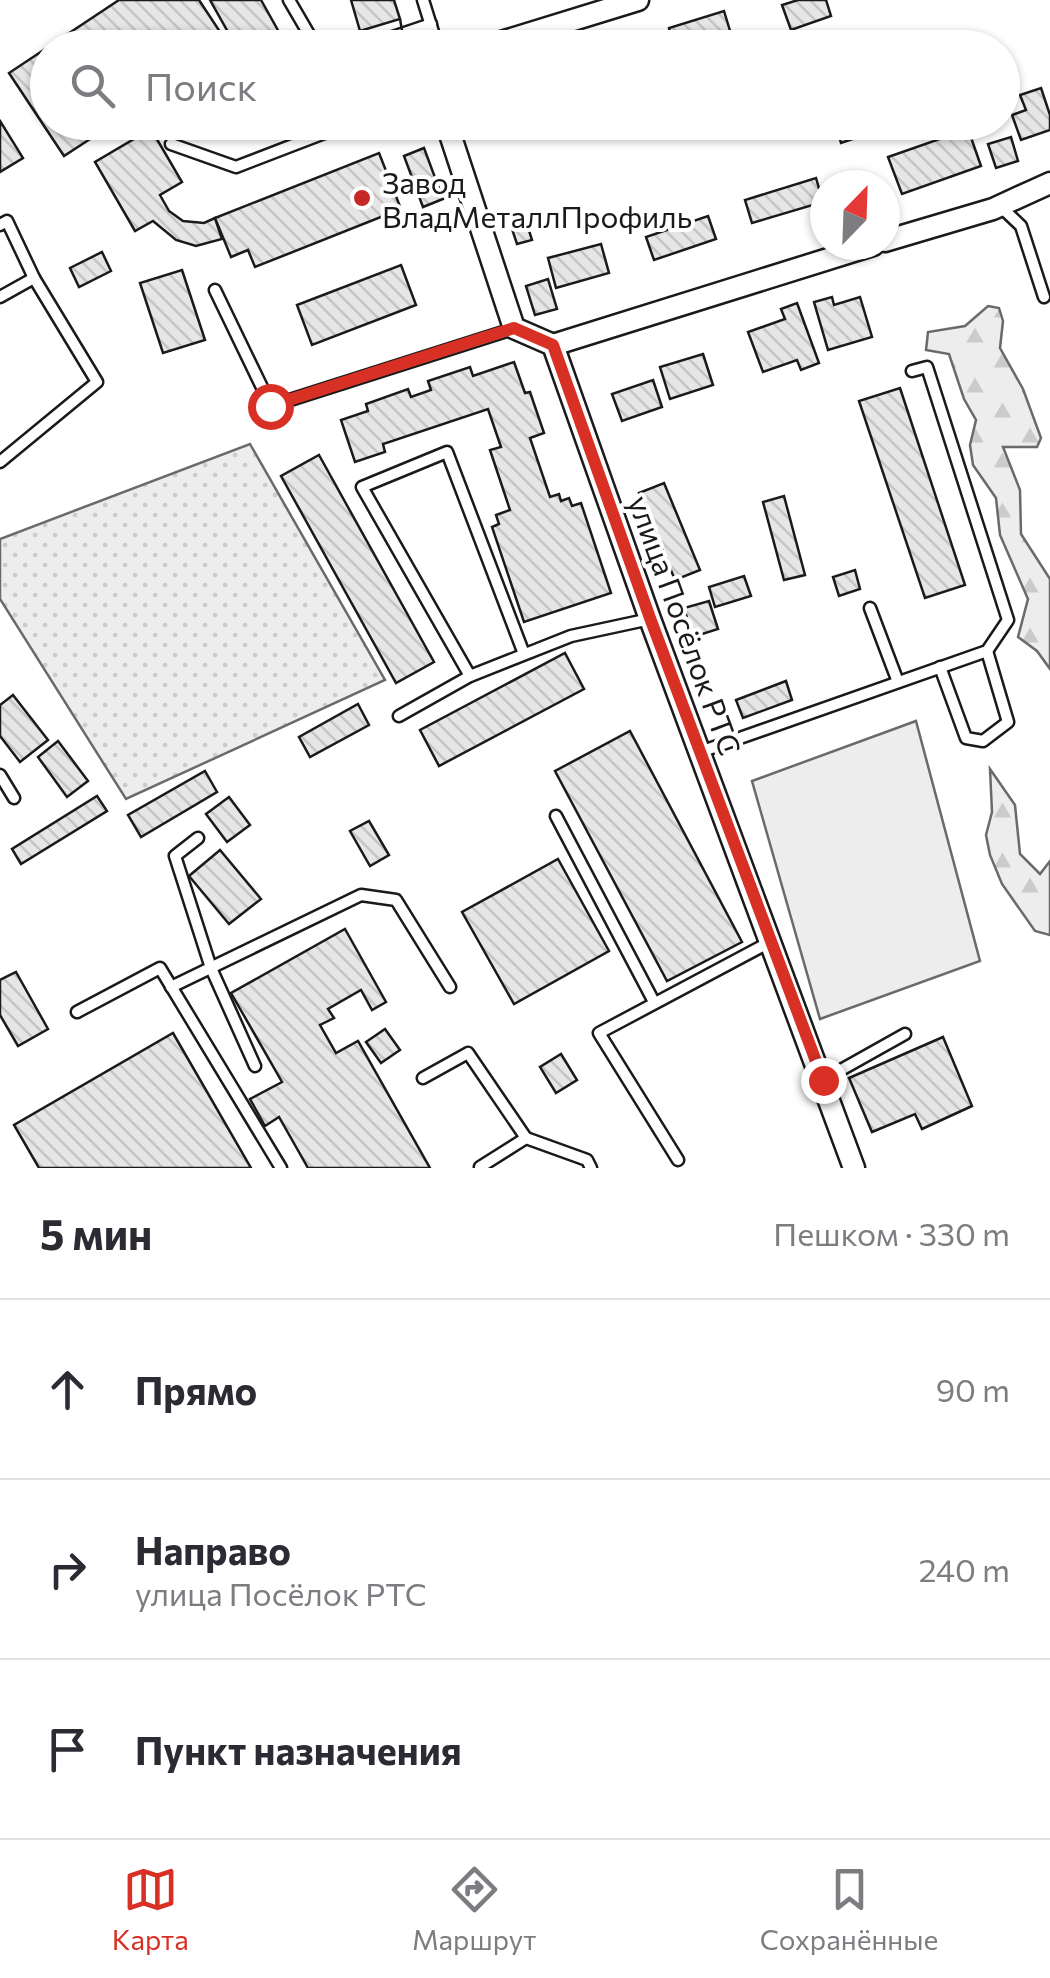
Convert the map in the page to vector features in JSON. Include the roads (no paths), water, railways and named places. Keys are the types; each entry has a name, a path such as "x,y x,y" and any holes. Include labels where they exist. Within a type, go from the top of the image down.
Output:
{"street":[{"path":"540,30 638,0"},
{"path":"452,140 514,328 553,345 824,260"},
{"path":"900,236 999,206 1050,183"},
{"name":"улица Посёлок РТС","path":"553,345 854,1168"}],"lane":[{"path":"289,0 307,30"},
{"path":"423,0 433,30"},
{"path":"413,30 431,24"},
{"path":"171,144 236,167 306,140"},
{"path":"999,206 1021,226 1044,297"},
{"path":"0,224 7,221 34,278 96,382 0,462"},
{"path":"0,296 34,278"},
{"path":"215,290 270,406 514,328"},
{"path":"700,752 987,651 1008,620 927,367 912,371"},
{"path":"470,676 362,487 447,452 524,654"},
{"path":"870,608 898,682"},
{"path":"399,716 470,676 524,654 571,636 650,618"},
{"path":"940,667 966,738 982,741 1008,722 987,651"},
{"path":"0,775 14,798"},
{"path":"556,816 654,1002"},
{"path":"198,838 175,856 211,968 255,1066"},
{"path":"172,987 361,894 396,900 450,987"},
{"path":"678,1160 599,1033 771,941"},
{"path":"77,1012 160,968 281,1168"},
{"path":"823,1080 905,1034"},
{"path":"423,1078 468,1052 526,1138 586,1160 591,1168"},
{"path":"480,1166 526,1138"}],"place":[{"name":"Завод ВладМеталлПрофиль","path":"362,198"}]}
